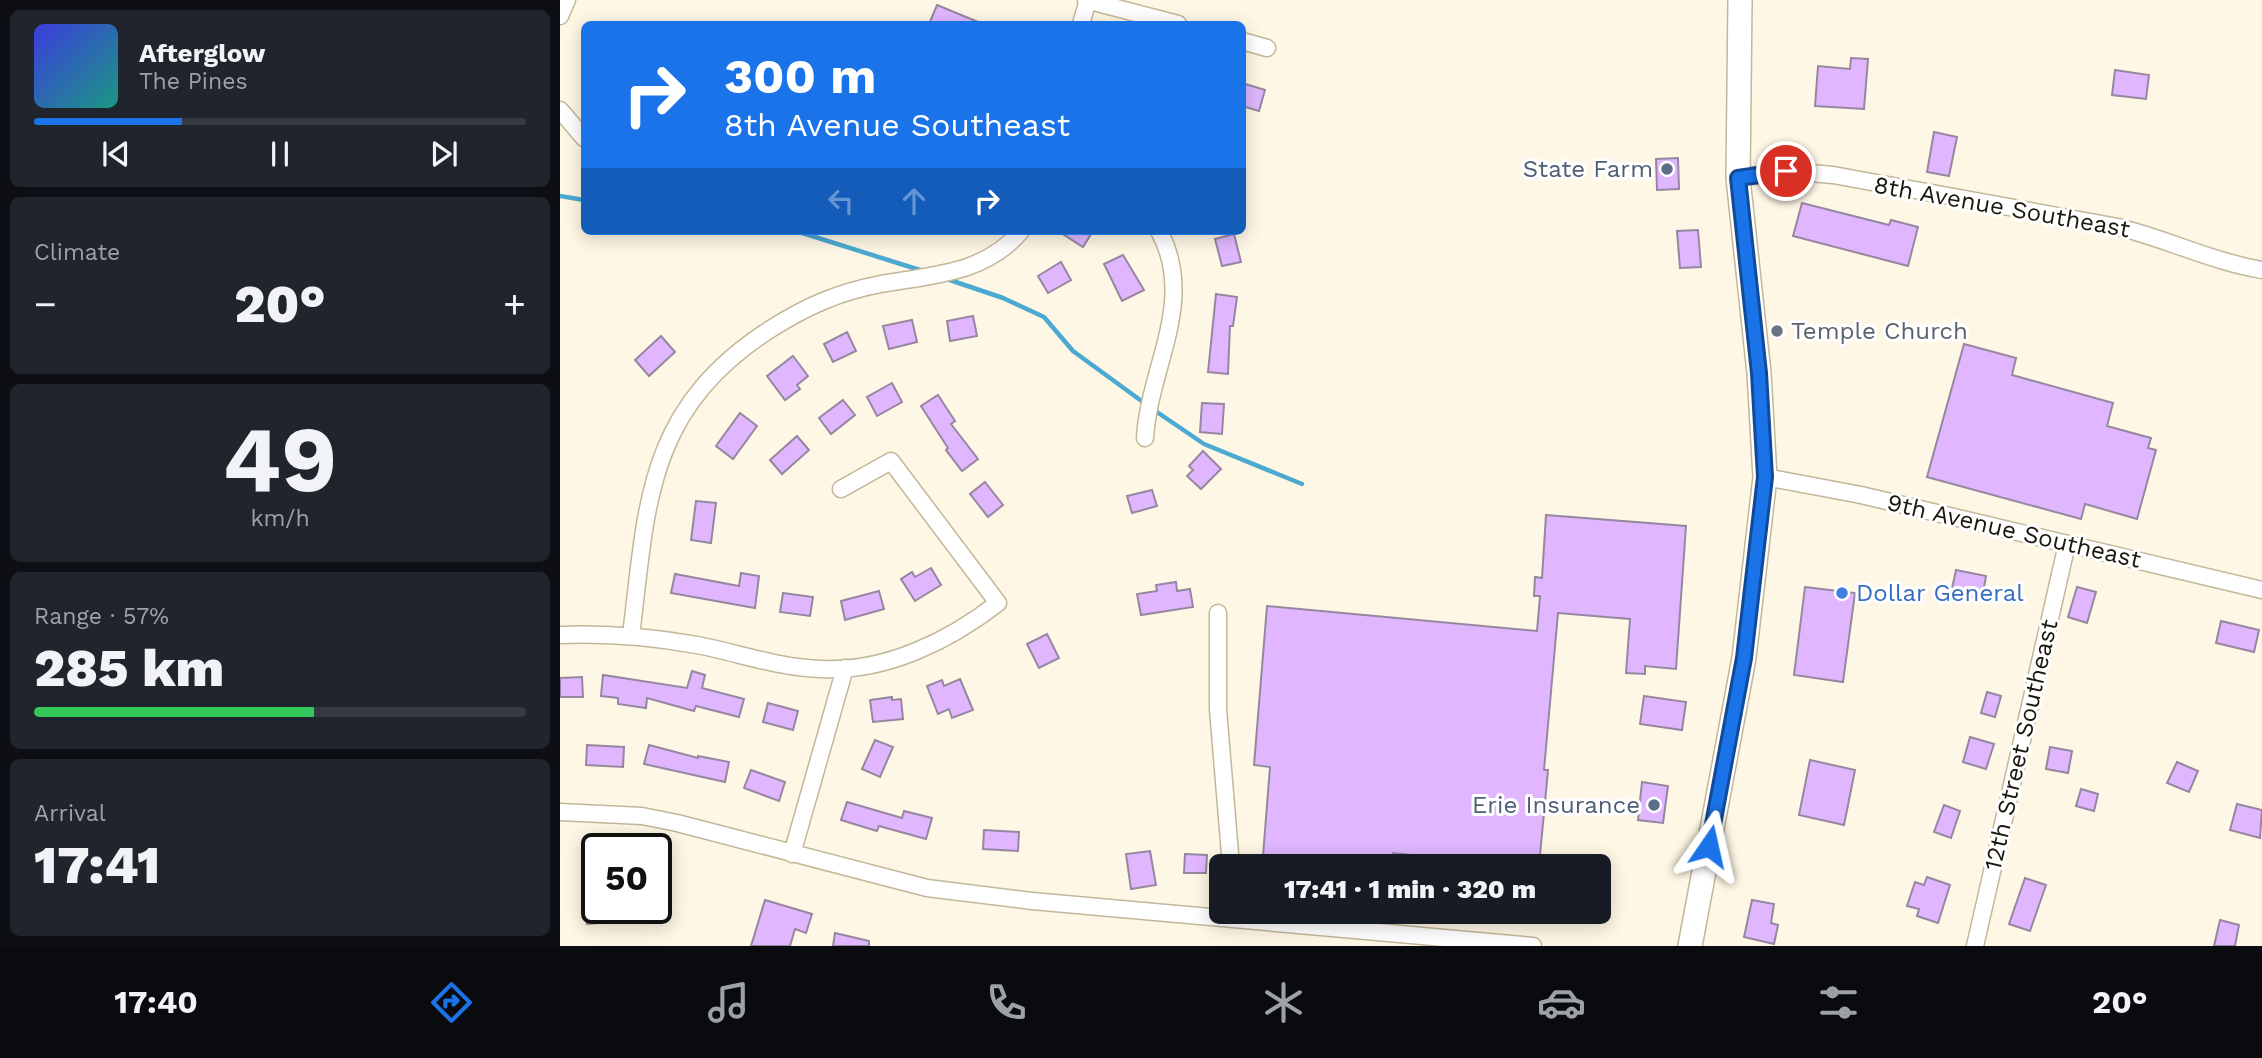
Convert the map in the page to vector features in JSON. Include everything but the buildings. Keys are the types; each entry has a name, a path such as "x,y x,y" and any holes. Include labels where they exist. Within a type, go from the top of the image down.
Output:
{"main road":[{"path":"1690,946 1744,658 1765,477 1759,373 1738,178 1740,0"}],"street":[{"path":"560,16 567,0"},
{"path":"1082,21 1087,0 1167,21"},
{"path":"1246,42 1267,48"},
{"path":"560,110 581,134"},
{"name":"8th Avenue Southeast","path":"1738,178 1786,171 1833,175 2144,233 2227,264 2262,270"},
{"path":"631,636 656,471 674,426 702,386 754,340 820,300 860,288 976,266 1000,251 1017,235"},
{"path":"1145,438 1150,396 1174,309 1175,276 1160,235"},
{"path":"560,635 631,636 699,646 780,664 823,669 845,668 883,662 928,646 964,627 998,603 970,561 891,461 841,489"},
{"name":"9th Avenue Southeast","path":"1765,477 1861,495 2262,590"},
{"name":"12th Street Southeast","path":"1975,946 2067,544"},
{"path":"1218,613 1218,709 1230,854"},
{"path":"792,855 845,668"},
{"path":"560,812 666,821 928,888 1209,914"},
{"path":"1277,924 1358,939 1533,946"}],"waterway":[{"path":"560,196 581,200"},
{"path":"809,235 923,271"},
{"path":"944,278 1003,298 1044,317 1073,351 1147,405"},
{"path":"1154,410 1204,444 1302,484"}],"place":[{"name":"State Farm","path":"1667,169"},
{"name":"Temple Church","path":"1777,331"},
{"name":"Dollar General","path":"1842,593"},
{"name":"Erie Insurance","path":"1654,805"}],"route":[{"path":"1709,846 1744,658 1765,477 1759,373 1738,178 1786,171"}]}
